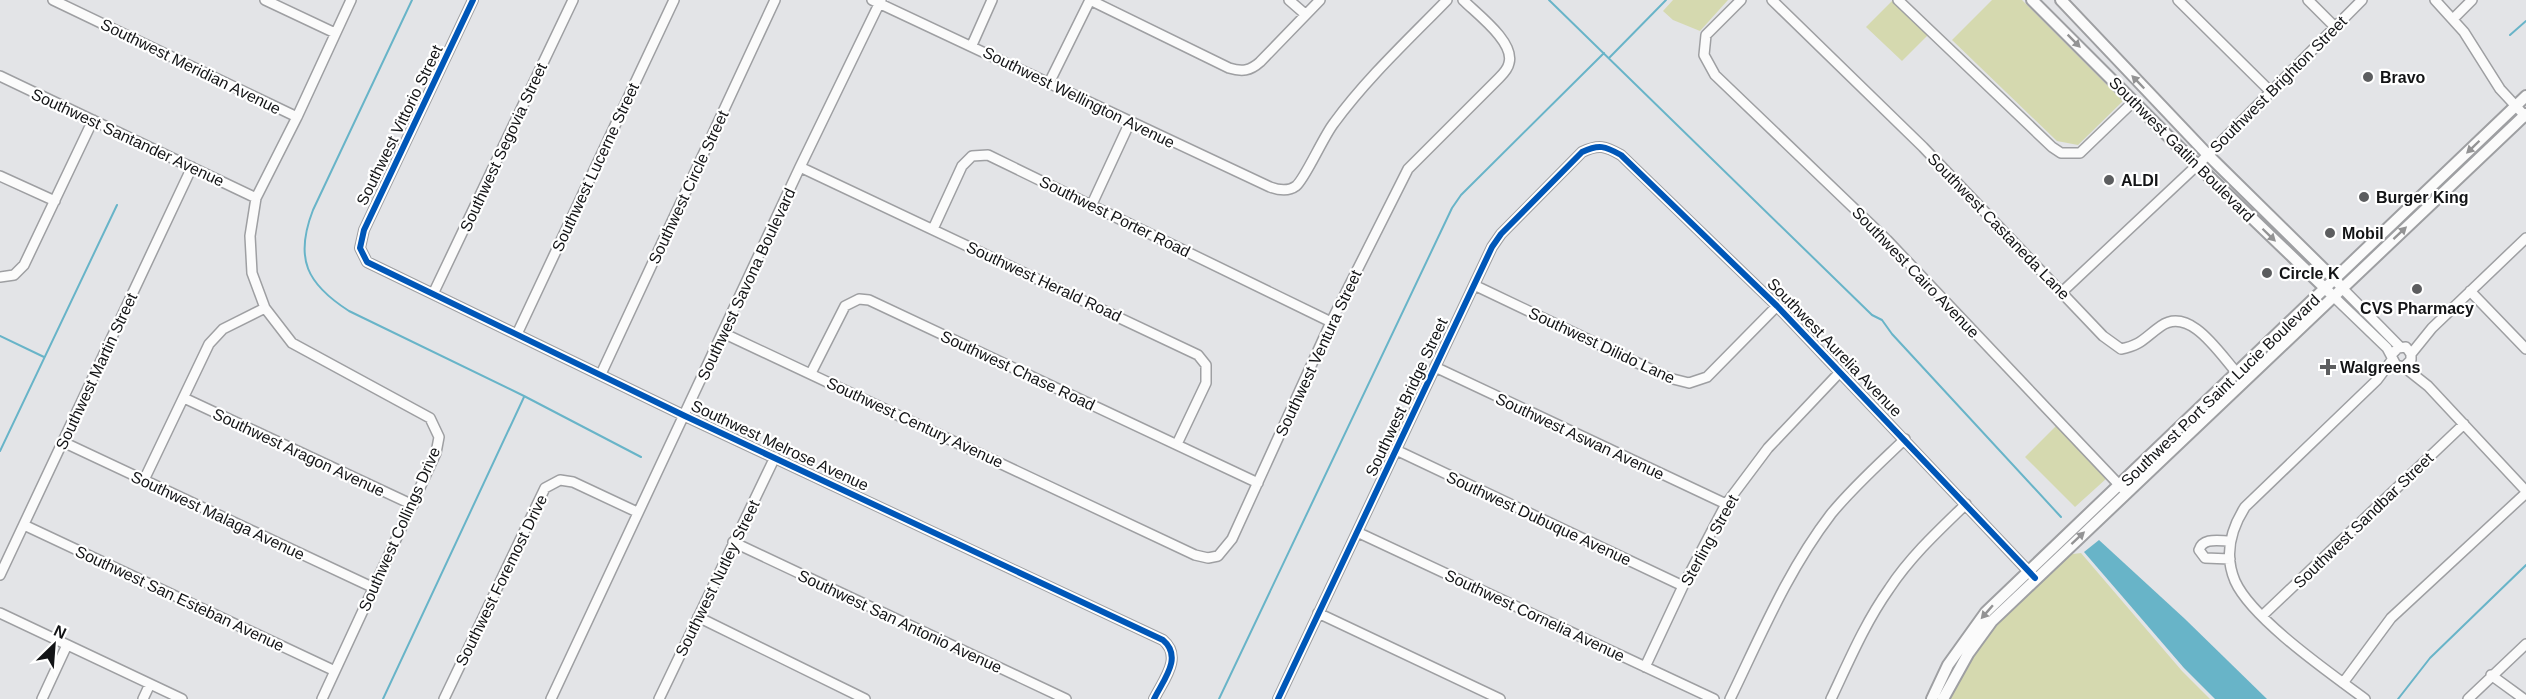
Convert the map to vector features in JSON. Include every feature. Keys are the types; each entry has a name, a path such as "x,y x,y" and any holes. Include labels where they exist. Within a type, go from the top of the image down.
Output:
{"main road":[{"name":"Southwest Gatlin Boulevard","path":"2032,0 2197,165 2329,292"},
{"name":"Southwest Gatlin Boulevard","path":"2061,0 2208,154 2338,284"},
{"name":"Southwest Port Saint Lucie Boulevard","path":"2338,284 2526,96"},
{"name":"Southwest Port Saint Lucie Boulevard","path":"2123,489 2237,373 2525,116"},
{"name":"Southwest Port Saint Lucie Boulevard","path":"1932,699 1948,665 1980,620 2032,575 2329,292"},
{"name":"Southwest Port Saint Lucie Boulevard","path":"1943,699 1968,654 1992,621 2032,575"}],"street":[{"name":"Southwest Meridian Avenue","path":"53,0 297,117"},
{"path":"265,0 335,33"},
{"name":"Southwest Collings Drive","path":"322,699 413,505 436,453 439,436 430,418 292,343 265,308 256,287 250,261 250,236 256,198 297,117 351,0"},
{"name":"Southwest Vittorio Street","path":"367,262 360,248 364,230 473,0"},
{"name":"Southwest Segovia Street","path":"433,294 573,0"},
{"name":"Southwest Lucerne Street","path":"517,334 674,0"},
{"name":"Southwest Circle Street","path":"601,374 774,0"},
{"path":"972,45 992,0"},
{"path":"1049,83 1090,0 1229,68 1242,70 1254,67 1320,0"},
{"path":"1289,0 1305,14"},
{"name":"Southwest Wellington Avenue","path":"877,1 1270,187 1287,190 1300,183 1322,138 1355,95 1447,0"},
{"name":"Southwest Ventura Street","path":"1106,512 1195,555 1214,558 1228,546 1331,321 1408,169 1499,78 1509,64 1510,56 1503,40 1463,0"},
{"name":"Southwest Cairo Avenue","path":"1741,0 1706,35 1704,55 1715,75 1887,240 2123,489"},
{"name":"Southwest Castaneda Lane","path":"1772,0 1923,147 2103,336 2121,349 2137,346 2163,324 2176,319 2193,325 2237,373"},
{"path":"1898,0 2061,153 2080,153 2134,101"},
{"path":"2178,0 2271,91"},
{"path":"2308,0 2335,27"},
{"name":"Southwest Brighton Street","path":"2062,292 2197,165 2362,0"},
{"path":"2435,0 2464,32 2488,73 2525,116"},
{"path":"2453,19 2472,0"},
{"name":"Southwest Savona Boulevard","path":"551,699 877,1"},
{"name":"Southwest Santander Avenue","path":"0,76 256,198"},
{"path":"0,277 14,275 24,265 93,120"},
{"path":"1092,204 1130,122"},
{"name":"Southwest Bridge Street","path":"1282,698 1318,613 1474,285 1501,234 1582,152 1594,146 1605,145"},
{"name":"Southwest Aurelia Avenue","path":"1605,145 1621,154 1777,306 2032,575"},
{"name":"Southwest Porter Road","path":"933,229 962,165 978,155 995,158 1331,321"},
{"name":"Southwest Herald Road","path":"800,166 1198,355 1206,365 1206,383 1177,444"},
{"name":"Southwest Martin Street","path":"0,575 192,167"},
{"path":"0,176 55,201"},
{"path":"2365,699 2262,616 2243,594 2235,581 2230,559 2230,541 2237,520 2251,500 2526,238"},
{"name":"Southwest Melrose Avenue","path":"367,262 685,416 1152,634 1171,647 1173,658 1154,699"},
{"path":"2338,284 2526,492 2391,618 2343,683"},
{"name":"Southwest Dilido Lane","path":"1474,285 1669,378 1689,383 1707,376 1777,306"},
{"path":"2470,291 2526,349"},
{"path":"2329,292 2402,357"},
{"name":"Southwest Chase Road","path":"812,373 845,306 854,300 864,299 1258,483"},
{"path":"144,480 213,338 224,329 265,308"},
{"name":"Southwest Century Avenue","path":"723,333 1106,512"},
{"name":"Southwest Aswan Avenue","path":"1435,367 1726,504"},
{"name":"Sterling Street","path":"1646,667 1683,586 1726,504 1768,448 1840,372"},
{"name":"Southwest Aragon Avenue","path":"184,399 413,505"},
{"name":"Southwest Sandbar Street","path":"2262,616 2464,424"},
{"path":"1730,699 1803,553 1846,496 1905,439"},
{"name":"Southwest Malaga Avenue","path":"63,442 374,588"},
{"name":"Southwest Dubuque Avenue","path":"1396,450 1683,586"},
{"name":"Southwest Nutley Street","path":"659,699 775,457"},
{"name":"Southwest Foremost Drive","path":"444,699 545,488 560,480 573,482 637,512"},
{"path":"1832,699 1864,629 1890,588 1924,545 1966,504"},
{"name":"Southwest San Esteban Avenue","path":"24,525 335,671"},
{"name":"Southwest Cornelia Avenue","path":"1357,532 1714,699"},
{"path":"2230,541 2207,541 2201,545 2199,550 2205,558 2230,559"},
{"name":"Southwest San Antonio Avenue","path":"733,542 1066,699"},
{"path":"0,613 182,699"},
{"path":"1318,613 1500,699"},
{"path":"698,617 866,699"},
{"path":"2468,699 2526,644"},
{"path":"42,699 67,645"},
{"path":"2491,675 2524,699"},
{"path":"143,699 150,684"}],"green space":[{"path":"1673,0 1728,0 1700,31 1673,20 1663,11"},
{"path":"1893,0 1930,33 1902,61 1866,27"},
{"path":"1992,0 2022,0 2123,101 2078,145 2057,141 1952,40"},
{"path":"2058,424 2107,478 2075,507 2025,457"},
{"path":"2081,553 2182,671 2210,699 1947,699 1971,656 1995,623 2065,555"}],"water":[{"path":"2099,540 2267,699 2215,699 2184,668 2084,552"}],"waterway":[{"path":"412,0 313,210 307,227 305,243 308,269 323,291 349,311 524,396 641,457"},
{"path":"1549,0 1872,315 1882,320 1892,334 2061,517"},
{"path":"1609,58 1666,0"},
{"path":"2510,35 2526,21"},
{"path":"1219,699 1452,208 1461,195 1604,53"},
{"path":"0,451 117,205"},
{"path":"0,336 44,357"},
{"path":"383,699 524,397"},
{"path":"2398,699 2430,658 2526,565"}],"cycle path":[{"path":"473,0 364,230 360,248 367,262 685,416 1163,640 1169,647 1172,661 1167,676 1154,699"},
{"path":"1278,699 1492,247 1501,234 1582,152 1598,147 1621,155 1777,306 2035,578"}],"place":[{"name":"Bravo","path":"2368,77"},
{"name":"ALDI","path":"2109,180"},
{"name":"Burger King","path":"2364,197"},
{"name":"Mobil","path":"2330,233"},
{"name":"Circle K","path":"2267,273"},
{"name":"CVS Pharmacy","path":"2417,289"},
{"name":"Walgreens","path":"2328,367"}]}
